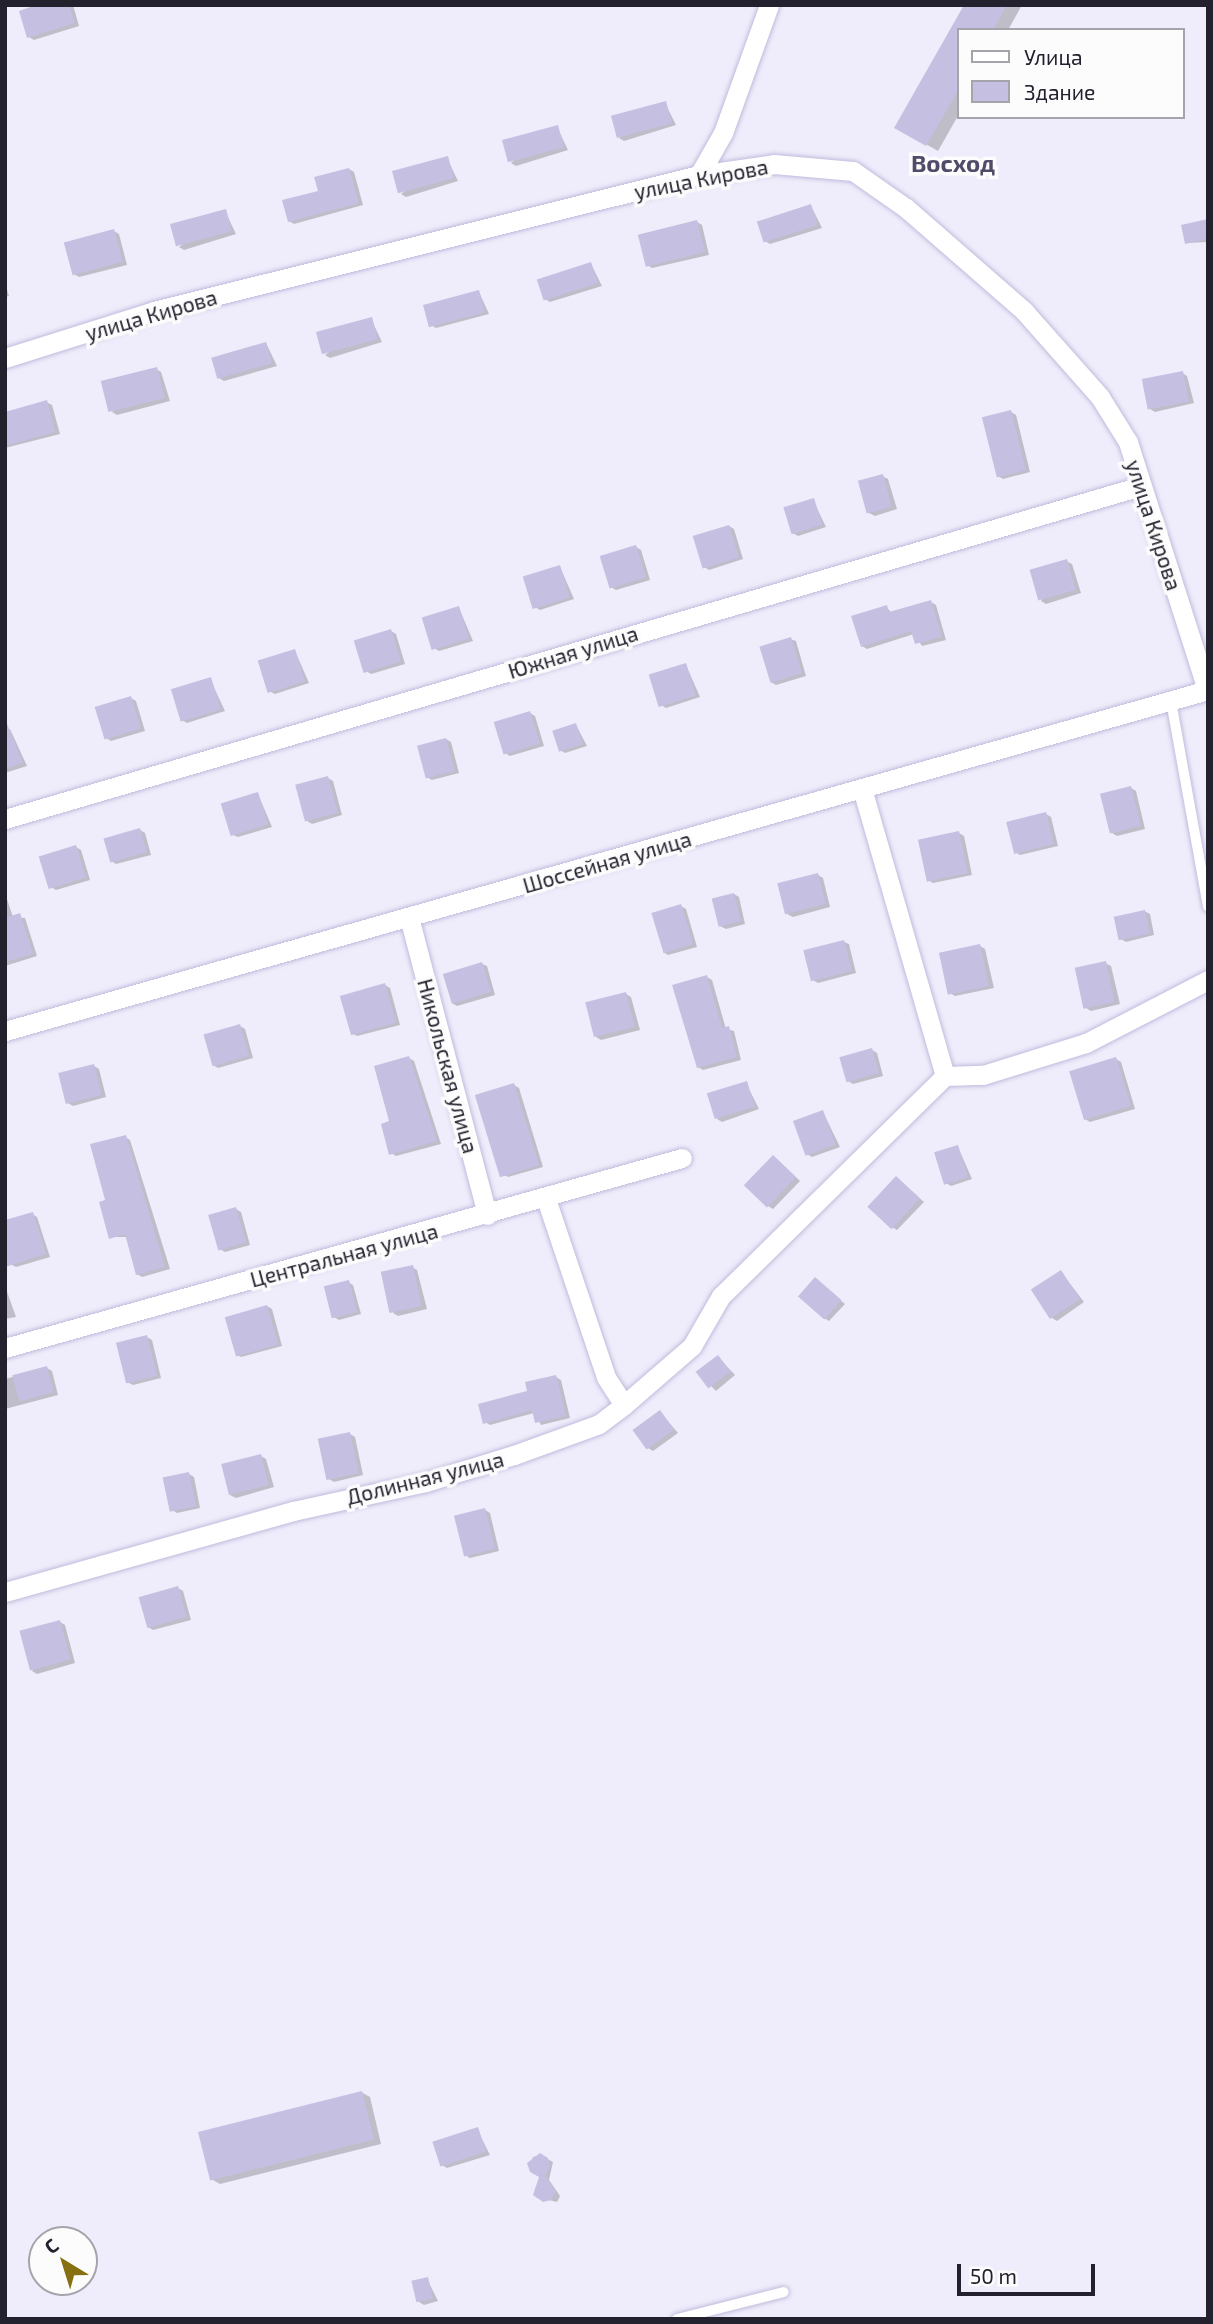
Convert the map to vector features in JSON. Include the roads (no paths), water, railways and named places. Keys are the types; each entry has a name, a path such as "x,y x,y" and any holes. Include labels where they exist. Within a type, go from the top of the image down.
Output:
{"street":[{"path":"699,175 723,133 768,5"},
{"name":"улица Кирова","path":"5,358 154,312 699,175 774,164 853,171 881,188 1024,311 1091,388 1128,442 1207,690"},
{"name":"Южная улица","path":"5,819 1142,486"},
{"name":"Шоссейная улица","path":"5,1031 1207,690"},
{"path":"862,789 945,1076 983,1075 1086,1043 1208,980"},
{"name":"Никольская улица","path":"409,917 487,1215"},
{"name":"Долинная улица","path":"5,1592 293,1511 426,1482 599,1424 692,1346 721,1296 945,1076"},
{"name":"Центральная улица","path":"5,1348 546,1199 682,1158"},
{"path":"546,1199 606,1377 624,1405"}],"lane":[{"path":"1171,701 1208,907"},
{"path":"677,2319 784,2292"}],"district":[{"name":"Восход","path":"953,163"}]}
